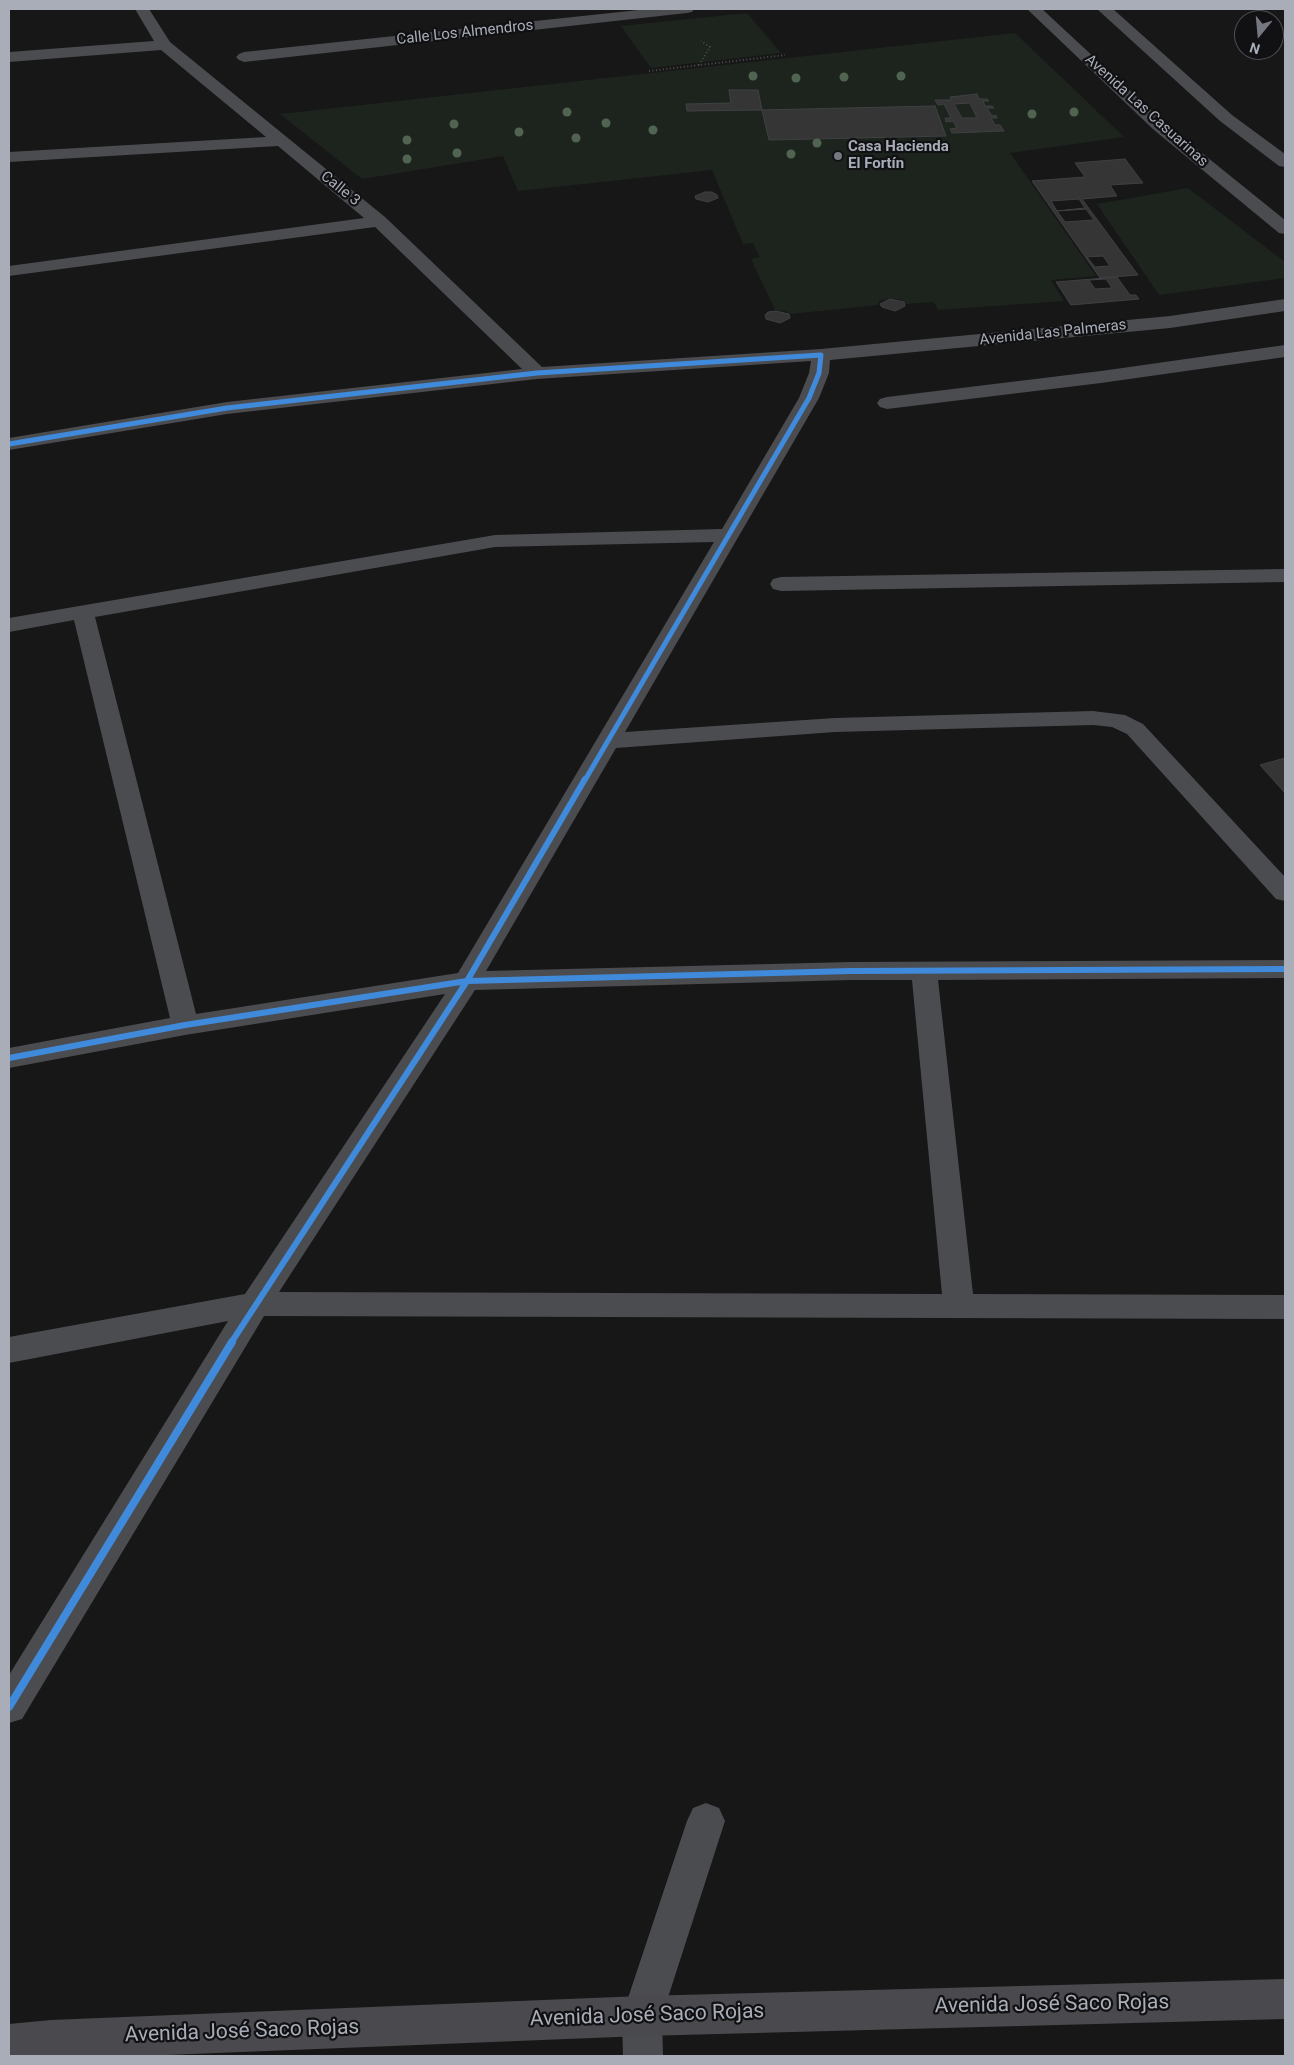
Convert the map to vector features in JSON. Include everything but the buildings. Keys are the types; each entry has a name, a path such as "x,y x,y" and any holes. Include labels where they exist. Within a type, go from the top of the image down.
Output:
{"main road":[{"name":"Avenida José Saco Rojas","path":"9,2044 60,2039 642,2016 1285,1999"}],"street":[{"name":"Calle 3","path":"142,9 164,45 379,220 537,373"},
{"name":"Calle Los Almendros","path":"244,57 687,9"},
{"name":"Avenida Las Casuarinas","path":"1034,9 1160,128 1285,229"},
{"path":"1104,9 1226,118 1284,159"},
{"path":"9,57 164,45"},
{"path":"9,157 282,141"},
{"path":"9,271 379,220"},
{"name":"Avenida Las Palmeras","path":"9,444 227,408 537,373 821,355 1170,322 1285,305"},
{"path":"887,404 1285,351"},
{"path":"9,1707 255,1304 468,981 809,398 819,373 821,355"},
{"path":"9,625 495,541 728,534"},
{"path":"781,584 1285,575"},
{"path":"83,612 185,1025"},
{"path":"608,741 835,725 1094,718 1117,720 1135,729 1285,893"},
{"path":"9,1058 185,1025 468,981 924,971 1285,969"},
{"path":"924,971 959,1306"},
{"path":"9,1350 255,1304 1285,1307"},
{"path":"643,2056 642,2016 706,1821"}],"path":[{"path":"650,70 785,55"}],"shaded area":[{"path":"747,13 781,53 651,68 621,26"},
{"path":"1015,33 1124,137 1010,153 1096,276 1051,280 1064,301 938,310 934,302 906,304 902,300 890,298 879,301 878,305 791,314 775,310 751,259 760,257 753,243 743,244 712,170 518,191 503,156 362,179 280,114"},
{"path":"1188,188 1285,262 1285,278 1159,295 1097,204"}],"cycle path":[{"path":"9,444 227,408 537,373 821,355 819,373 809,398 467,981 255,1304 9,1707"},
{"path":"9,1058 185,1025 467,981 851,971 1285,969"}],"place":[{"name":"Casa Hacienda El Fortín","path":"838,156"}]}
